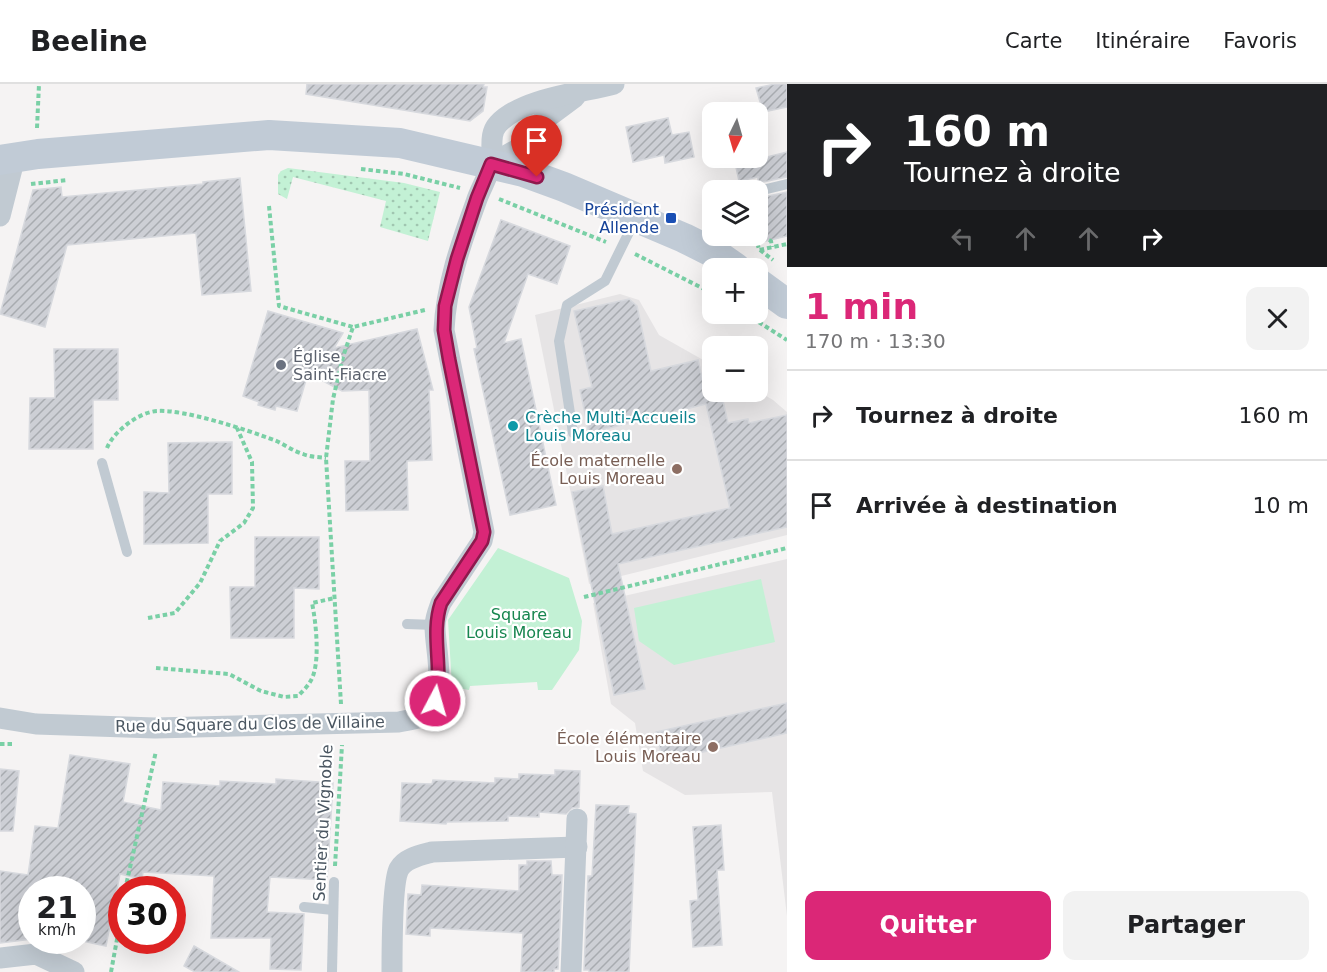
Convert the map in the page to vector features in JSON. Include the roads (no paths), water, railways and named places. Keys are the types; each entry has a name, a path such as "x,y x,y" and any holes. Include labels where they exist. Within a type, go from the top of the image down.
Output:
{"street":[{"name":"Rue du Square du Clos de Villaine","path":"0,718 36,724 155,728 399,722 420,717 429,710 439,688 435,625 441,603 469,563 482,541 484,532 444,330 445,306 457,259 491,164 493,133 499,123 525,105 614,84"},
{"path":"491,164 525,145 540,123 583,92"},
{"path":"0,216 12,163 288,134 400,143 491,164 552,182 637,216 722,258"},
{"path":"768,290 787,304"},
{"path":"571,972 577,819"},
{"path":"392,972 395,885 399,868 412,858 432,852 577,847"},
{"path":"0,958 36,954 74,972"}],"lane":[{"path":"768,189 787,184"},
{"path":"573,433 559,340 567,304 605,281 637,216"},
{"path":"102,463 127,552"},
{"path":"407,624 435,625"},
{"name":"Sentier du Vignoble","path":"332,972 334,882"},
{"path":"304,907 333,910"}],"place":[{"name":"Président Allende","path":"671,218"},
{"name":"Église Saint-Fiacre","path":"281,365"},
{"name":"Crèche Multi-Accueils Louis Moreau","path":"513,426"},
{"name":"École maternelle Louis Moreau","path":"677,469"},
{"name":"École élémentaire Louis Moreau","path":"713,747"}],"park label":[{"name":"Square Louis Moreau","path":"519,623"}]}
